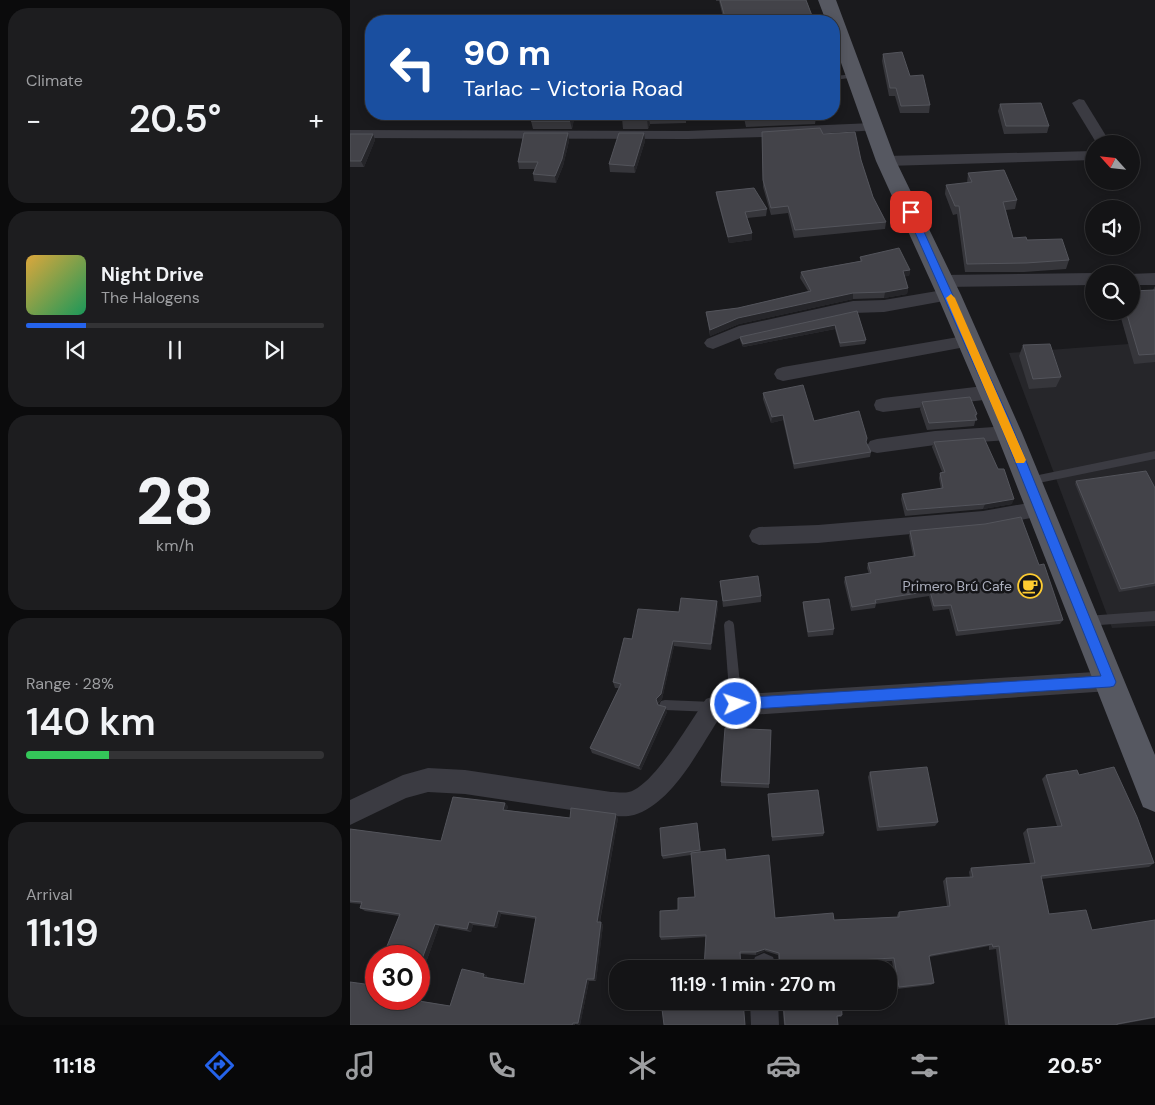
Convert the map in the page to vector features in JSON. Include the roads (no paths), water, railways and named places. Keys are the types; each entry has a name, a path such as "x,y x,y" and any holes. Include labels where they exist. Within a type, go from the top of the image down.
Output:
{"main road":[{"path":"827,0 830,15"},
{"path":"840,59 844,77 872,126 886,161 946,288 992,392 1155,795"}],"street":[{"path":"1079,102 1099,135"},
{"path":"350,134 688,135 766,133 872,126"},
{"path":"886,161 1085,156"},
{"path":"1140,279 1155,279"},
{"path":"713,343 739,332 853,307 893,305 946,288 1085,280"},
{"path":"783,374 970,341"},
{"path":"884,405 992,392"},
{"path":"876,446 935,438 1009,433"},
{"path":"759,536 818,534 983,519 1040,509"},
{"path":"350,814 403,788 428,780 464,782 611,804 634,803 649,796 725,705 1110,682"},
{"path":"764,1010 765,1025"}],"lane":[{"path":"1029,481 1155,455"},
{"path":"1085,622 1155,616"},
{"path":"666,705 725,705 729,625"}],"place":[{"name":"Primero Brú Cafe","path":"1030,586"}]}
